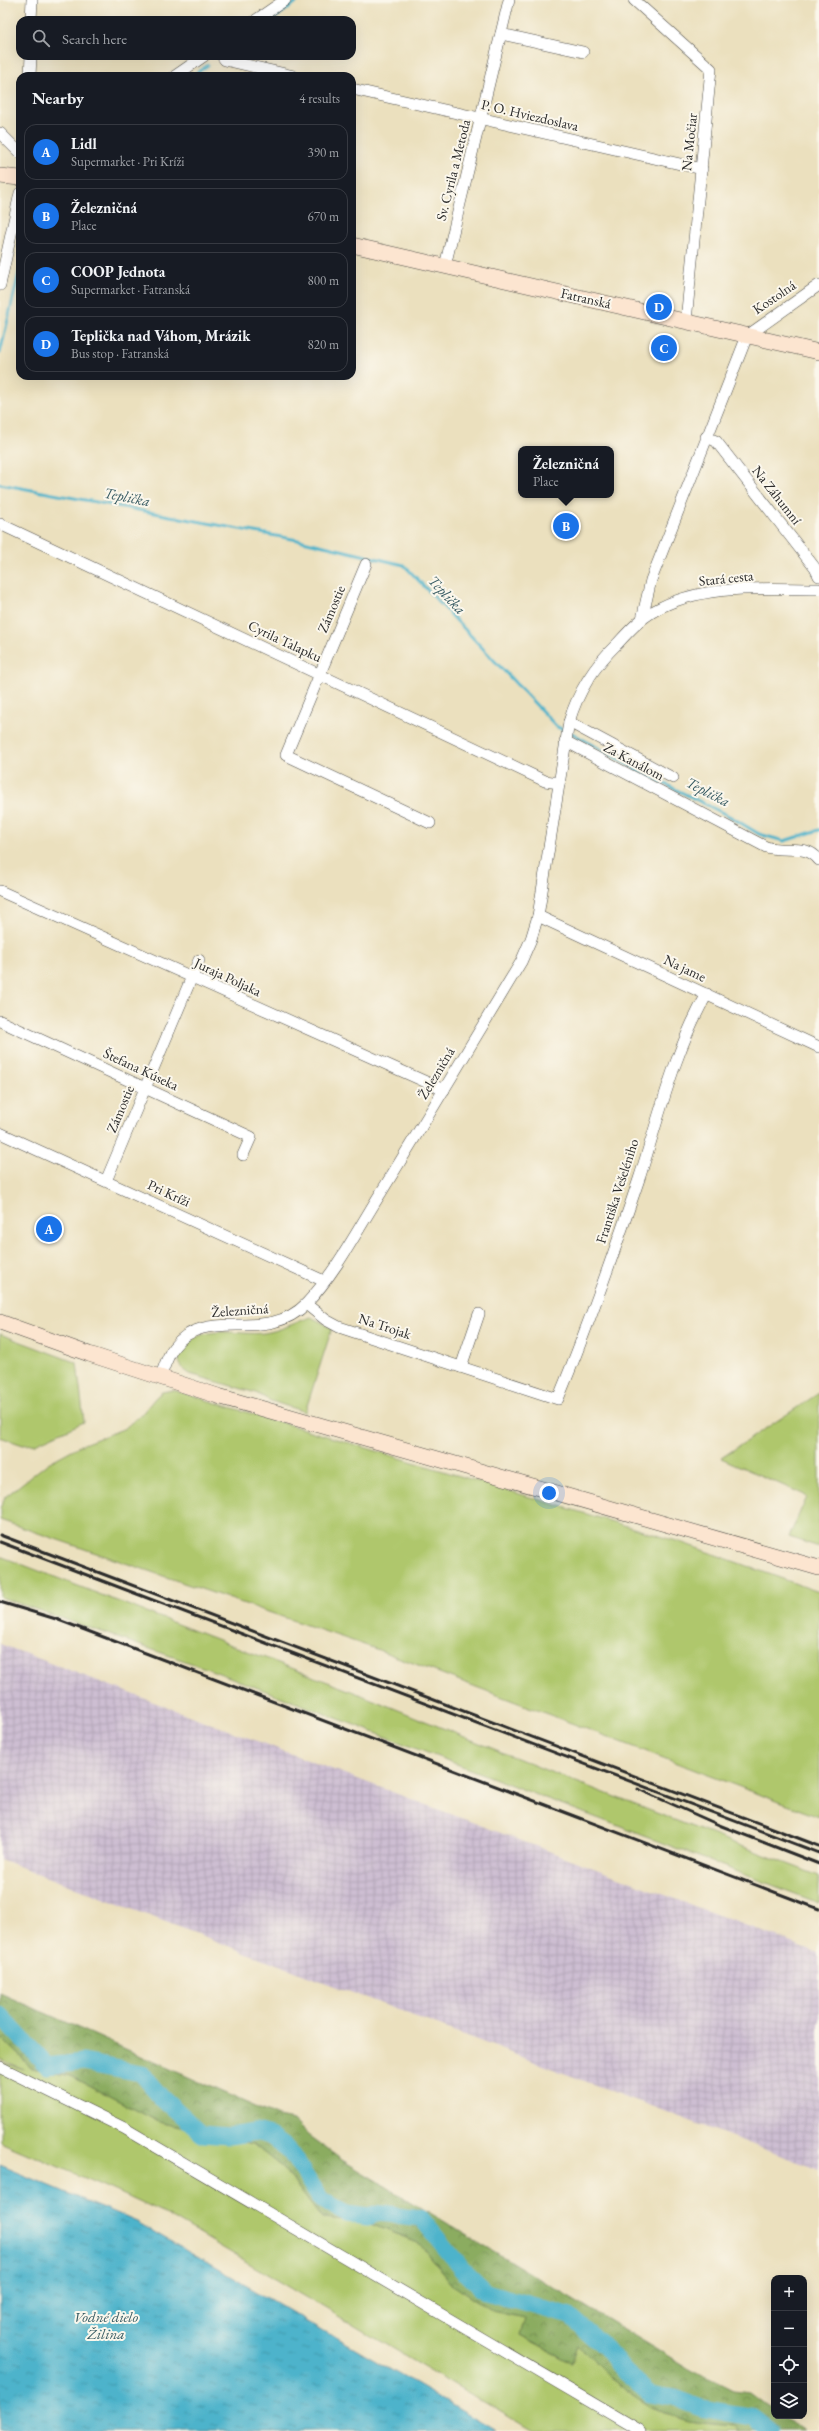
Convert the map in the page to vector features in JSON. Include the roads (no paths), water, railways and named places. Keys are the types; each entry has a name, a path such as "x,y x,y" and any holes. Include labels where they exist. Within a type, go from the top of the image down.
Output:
{"main road":[{"path":"0,176 16,178"},
{"name":"Fatranská","path":"356,246 819,352"},
{"path":"0,1322 160,1378 340,1432 819,1568"}],"street":[{"path":"31,16 32,0"},
{"path":"262,16 285,0"},
{"name":"Sv. Cyrila a Metoda","path":"445,266 509,0"},
{"name":"Na Močiar","path":"634,0 711,69 686,321"},
{"path":"501,34 583,52"},
{"path":"30,72 31,60"},
{"path":"181,72 198,60"},
{"path":"225,60 277,72"},
{"name":"P. O. Hviezdoslava","path":"356,90 702,169"},
{"path":"0,133 16,149"},
{"path":"0,285 16,211"},
{"name":"Kostolná","path":"746,336 819,285"},
{"path":"642,619 651,580 746,336"},
{"name":"Na Záhumní","path":"706,437 716,441 815,568 819,576"},
{"name":"Cyrila Talapku","path":"0,524 546,781 558,783"},
{"name":"Zámostie","path":"366,564 286,755 430,823"},
{"name":"Stará cesta","path":"642,619 672,602 738,589 819,589"},
{"name":"Železničná","path":"160,1378 174,1348 193,1331 217,1326 265,1325 294,1314 306,1304 324,1281 444,1090 521,962 532,939 538,916 565,739 575,703 586,680 604,656 642,619"},
{"path":"568,724 673,778"},
{"name":"Za Kanálom","path":"565,739 766,847 785,851 806,849 814,853 819,860"},
{"name":"Juraja Poljaka","path":"0,891 444,1090"},
{"name":"Na jame","path":"538,916 819,1047"},
{"name":"Zámostie","path":"106,1181 199,960"},
{"name":"Františka Vešeléniho","path":"558,1399 575,1357 636,1186 673,1074 698,1011 707,994"},
{"name":"Štefana Kúseka","path":"0,1021 251,1137 243,1155"},
{"name":"Pri Kríži","path":"0,1133 324,1281"},
{"name":"Na Trojak","path":"306,1304 326,1320 339,1327 558,1399"},
{"path":"460,1367 479,1314"},
{"path":"0,2067 124,2128 640,2431"}],"water":[{"name":"Vodné dielo Žilina","path":"0,2165 137,2222 496,2431 0,2431"}],"waterway":[{"path":"277,16 299,0"},
{"path":"198,72 208,65"},
{"path":"0,353 16,286"},
{"name":"Teplička","path":"0,484 303,541 404,565 557,727 564,730"},
{"name":"Teplička","path":"570,732 639,771 731,817 759,834 784,841 819,830"},
{"path":"0,2015 47,2066 83,2062 141,2073 162,2098 202,2134 229,2136 255,2132 270,2136 288,2149 321,2200 347,2214 368,2217 381,2213 421,2218 463,2270 486,2292 570,2316 606,2348 624,2371 651,2394 674,2398 701,2408 753,2417 771,2431"}],"railway":[{"path":"0,1535 819,1846"},
{"path":"0,1542 819,1853"},
{"path":"0,1602 56,1619 819,1909"},
{"path":"638,1789 719,1825 819,1864"}],"place":[{"name":"Teplička nad Váhom, Mrázik","path":"659,307"},
{"name":"COOP Jednota","path":"664,348"},
{"name":"Železničná","path":"566,526"},
{"name":"Lidl","path":"49,1229"}]}
